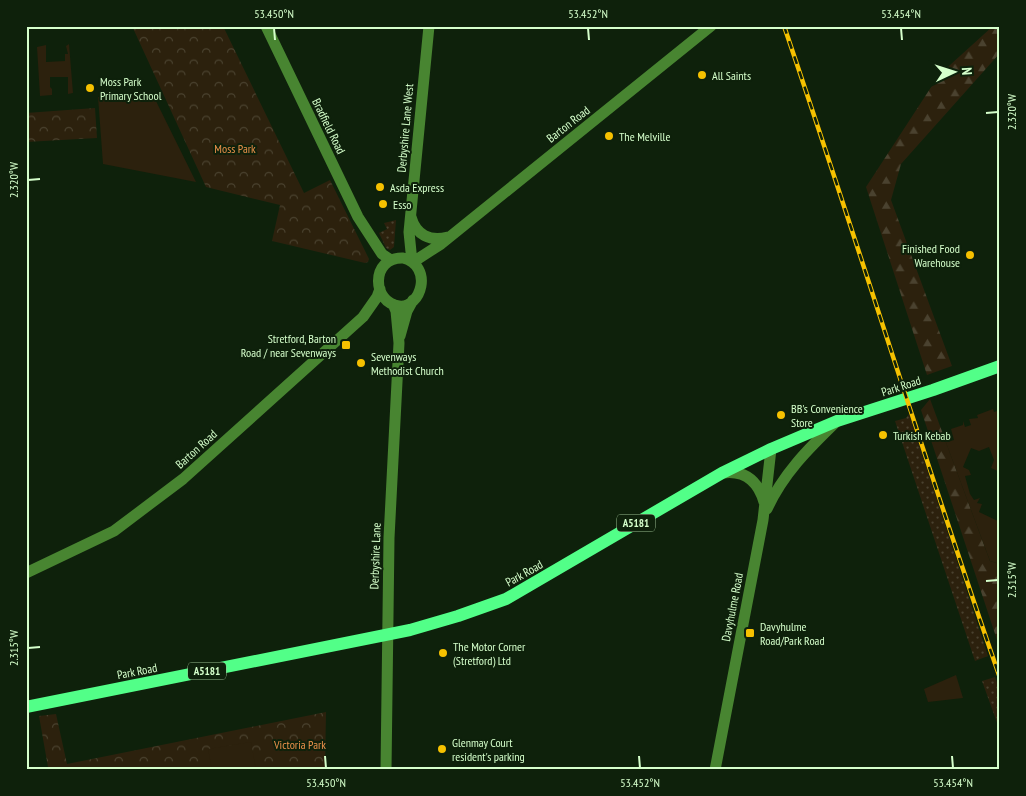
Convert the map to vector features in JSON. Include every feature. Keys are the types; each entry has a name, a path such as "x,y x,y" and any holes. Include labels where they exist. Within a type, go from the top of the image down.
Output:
{"main road":[{"name":"Park Road","path":"26,707 410,630 458,616 506,599 722,473 771,449 837,421 1000,366"}],"street":[{"name":"Bradfield Road","path":"266,26 353,207 370,238 384,256 393,260"},
{"name":"Derbyshire Lane West","path":"412,262 411,217 429,26"},
{"name":"Barton Road","path":"412,262 445,240 711,26"},
{"path":"411,217 414,226 428,238 445,240"},
{"name":"Derbyshire Lane West","path":"393,260 402,252 410,232"},
{"name":"Bradfield Road","path":"370,238 381,268"},
{"name":"Barton Road","path":"421,274 445,240"},
{"path":"403,258 412,262 421,274 420,289 413,300 402,306 391,303 380,289 378,278 381,268 393,260 403,258"},
{"name":"Barton Road","path":"26,573 114,531 183,479 363,317 377,297 380,289"},
{"name":"Derbyshire Lane","path":"399,343 407,311 413,300"},
{"name":"Barton Road","path":"363,317 391,303"},
{"name":"Derbyshire Lane","path":"386,770 389,538 399,343 396,311 391,303"},
{"path":"763,520 774,495 800,456 837,421"},
{"name":"Davyhulme Road","path":"715,770 763,520 771,449"},
{"path":"722,473 740,473 748,476 760,489 764,503"}],"green space":[{"name":"Moss Park","path":"132,26 223,26 304,193 330,180 369,259 368,262 365,263 272,241 280,205 206,187"},
{"path":"993,26 1000,26 1000,53 901,164 891,200 952,366 927,375 866,187 939,75"},
{"path":"69,44 73,93 68,94 68,77 50,77 52,95 40,96 37,47 46,45 46,62 65,61 65,54 68,54 66,46"},
{"path":"152,93 196,182 103,164 98,97"},
{"path":"95,108 97,138 26,142 26,113"},
{"path":"396,220 394,247 390,250 386,248 379,233 387,229 384,223"},
{"path":"930,399 990,561 1000,564 1000,649 921,410"},
{"path":"993,409 994,412 1000,410 1000,472 991,468 994,460 989,447 979,451 971,448 963,467 969,470 971,475 965,476 970,494 974,500 980,498 977,503 982,504 979,512 1000,522 1000,564 990,561 942,432 944,432 947,442 954,440 951,429 963,425 963,421 965,427 971,425 969,419 978,418 977,415"},
{"path":"909,414 988,656 975,661 895,421 906,418"},
{"path":"956,675 963,698 928,702 924,689"},
{"path":"995,677 1000,690 1000,731 982,681"},
{"name":"Victoria Park","path":"326,712 325,770 38,770 48,767 39,716 56,714 67,764"},
{"path":"251,742 256,770 212,770 208,749"}],"railway":[{"path":"784,26 1000,678"}],"place":[{"name":"All Saints","path":"702,75"},
{"name":"Moss Park Primary School","path":"90,88"},
{"name":"The Melville","path":"609,136"},
{"name":"Asda Express","path":"380,187"},
{"name":"Esso","path":"383,204"},
{"name":"Finished Food Warehouse","path":"970,255"},
{"name":"Stretford, Barton Road / near Sevenways","path":"346,345"},
{"name":"Sevenways Methodist Church","path":"361,363"},
{"name":"BB's Convenience Store","path":"781,415"},
{"name":"Turkish Kebab","path":"883,435"},
{"name":"Davyhulme Road/Park Road","path":"750,633"},
{"name":"The Motor Corner (Stretford) Ltd","path":"443,653"},
{"name":"Glenmay Court resident's parking","path":"442,749"}]}
